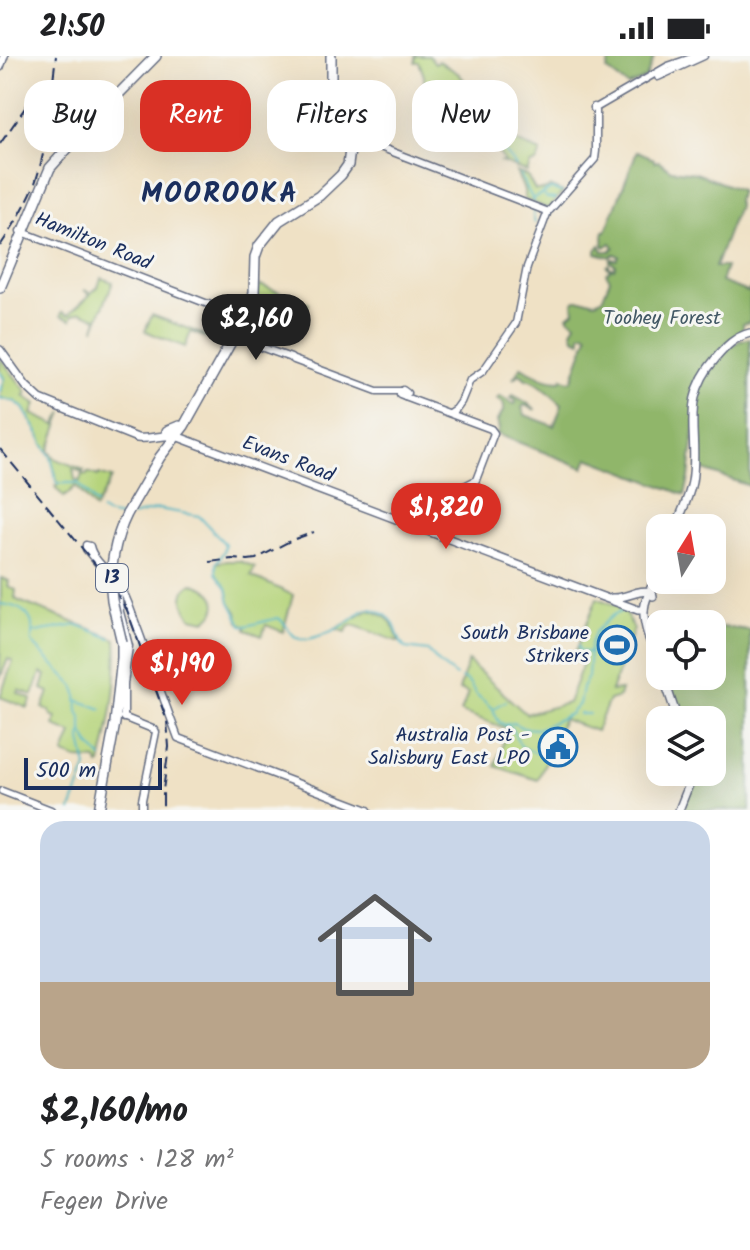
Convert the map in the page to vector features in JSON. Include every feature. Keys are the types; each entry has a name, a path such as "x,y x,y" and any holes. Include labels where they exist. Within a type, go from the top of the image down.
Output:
{"highway":[{"path":"0,287 52,166 154,56"},
{"path":"329,80 330,56"},
{"name":"13","path":"97,810 117,717 121,644 109,583 116,537 126,514 237,331 255,290 255,257 259,246 279,221 317,198 341,175 350,159 349,152"},
{"name":"13","path":"126,514 175,434"},
{"path":"117,581 122,530 136,500"}],"main road":[{"path":"0,67 4,56"},
{"path":"681,514 693,478 692,417 696,390 704,374 726,346 749,333"},
{"path":"0,352 29,390 45,402 133,436 175,434"},
{"name":"Evans Road","path":"175,434 621,600 646,615"},
{"path":"621,600 646,594"},
{"path":"678,810 687,786"}],"street":[{"path":"636,86 668,66 697,56"},
{"path":"457,408 470,379 483,371 517,322 527,266 548,212 595,159 594,108 704,56"},
{"path":"384,152 548,212"},
{"name":"Hamilton Road","path":"23,232 242,318"},
{"path":"237,331 255,345 373,390 391,390 416,400 457,408 463,418 492,430 493,436 476,480 434,502 423,527"},
{"path":"237,331 258,334"},
{"path":"457,408 463,418"},
{"path":"89,549 117,581 178,738 368,810"},
{"path":"117,581 120,612 129,646 117,717 156,731 142,810"},
{"path":"1,791 51,810"}],"green space":[{"path":"415,56 429,56 464,80 424,80 419,62 415,62"},
{"path":"611,56 654,57 646,78 628,86 607,70"},
{"path":"518,143 541,152 537,162 530,164 527,172 501,162 504,161 498,152 518,152"},
{"name":"Toohey Forest","path":"637,151 671,170 696,173 740,190 738,206 715,267 726,267 721,282 748,292 750,289 750,322 743,324 743,329 700,376 685,495 588,458 584,468 497,434 497,421 504,408 497,399 500,396 514,404 513,395 526,402 536,410 524,405 525,415 554,426 562,405 520,374 513,379 521,367 550,380 572,380 588,336 581,334 581,341 574,338 572,331 576,323 568,316 574,311 573,303 576,300 595,302 602,299 610,279 606,273 610,270 607,266 614,269 616,265 610,262 611,259 617,260 619,256 614,254 610,257 596,253 596,250 600,245 603,251 614,247 611,243 605,247 603,245 603,233"},
{"path":"516,172 527,176 535,190 551,187 563,192 547,208 524,199 524,190"},
{"path":"101,278 113,282 94,329 97,318 81,312 73,315 71,320 61,316 62,312 68,315 90,295 84,290 91,293 98,287"},
{"path":"260,285 309,303 296,332 250,330 248,325"},
{"path":"152,315 223,342 191,332 185,347 145,331"},
{"name":"Toohey Forest","path":"750,338 750,486 698,468 696,399 705,377 728,349"},
{"path":"0,358 27,392 24,396 36,404 32,414 56,425 63,412 49,451 56,459 84,470 73,469 75,480 80,481 82,474 87,475 88,472 112,478 95,509 76,486 64,497 55,487 58,484 51,457 23,408 16,402 0,398 4,378 0,372"},
{"path":"240,561 255,567 251,576 293,595 283,632 266,625 262,636 246,630 246,626 239,622 227,588 216,573 216,563"},
{"path":"1,578 9,581 8,586 16,590 15,598 19,601 116,639 115,686 101,764 97,760 77,759 64,754 72,733 54,726 56,717 43,708 49,692 42,689 46,675 41,673 33,695 19,690 18,693 32,699 28,708 0,697 13,661 8,659 0,678"},
{"path":"192,584 206,589 214,598 215,610 205,621 192,618 184,605 183,595"},
{"path":"597,598 626,609 634,629 611,691 621,690 619,697 609,700 596,731 563,719 538,780 495,766 508,729 461,712 468,693 459,690 468,661 526,714 568,703 583,663 573,658"},
{"path":"369,610 389,620 399,642 353,625 346,632 336,629"},
{"path":"726,627 750,630 750,810 682,810 691,786 726,786 726,706 678,706 672,690 726,690"}],"waterway":[{"path":"505,152 516,166"},
{"path":"520,175 534,202"},
{"path":"534,198 551,189 562,192"},
{"path":"543,194 555,199"},
{"path":"534,208 535,223"},
{"path":"0,372 4,378 0,391"},
{"path":"0,398 16,402 23,408 51,457 57,483 78,483 96,504"},
{"path":"132,516 158,509 199,516 225,544 216,563 216,573 227,588 230,602 242,625 278,618 297,638 306,639 335,629 369,609 391,619 405,648 428,651 456,676"},
{"path":"101,511 120,517"},
{"path":"0,604 18,608 29,617 32,643 74,686 82,731 102,758"},
{"path":"507,724 538,729 570,714 579,704 588,677 590,646 595,632 613,615 624,610"},
{"path":"48,630 78,625 111,638"},
{"path":"32,633 47,630"},
{"path":"578,646 580,651 590,653"},
{"path":"461,678 493,709 499,722 511,728 521,746 546,757"},
{"path":"77,700 102,709"},
{"path":"493,709 506,701"},
{"path":"579,714 590,714"},
{"path":"71,810 87,767 82,731"}],"railway":[{"path":"0,246 27,202 39,170 56,56"},
{"path":"0,144 24,109"},
{"path":"0,449 105,576 127,610 167,721 169,747 163,810"},
{"path":"210,562 256,559 314,532"}],"place":[{"name":"South Brisbane Strikers","path":"617,645"},
{"name":"Australia Post - Salisbury East LPO","path":"558,747"}],"district":[{"name":"MOOROOKA","path":"220,194"}]}
